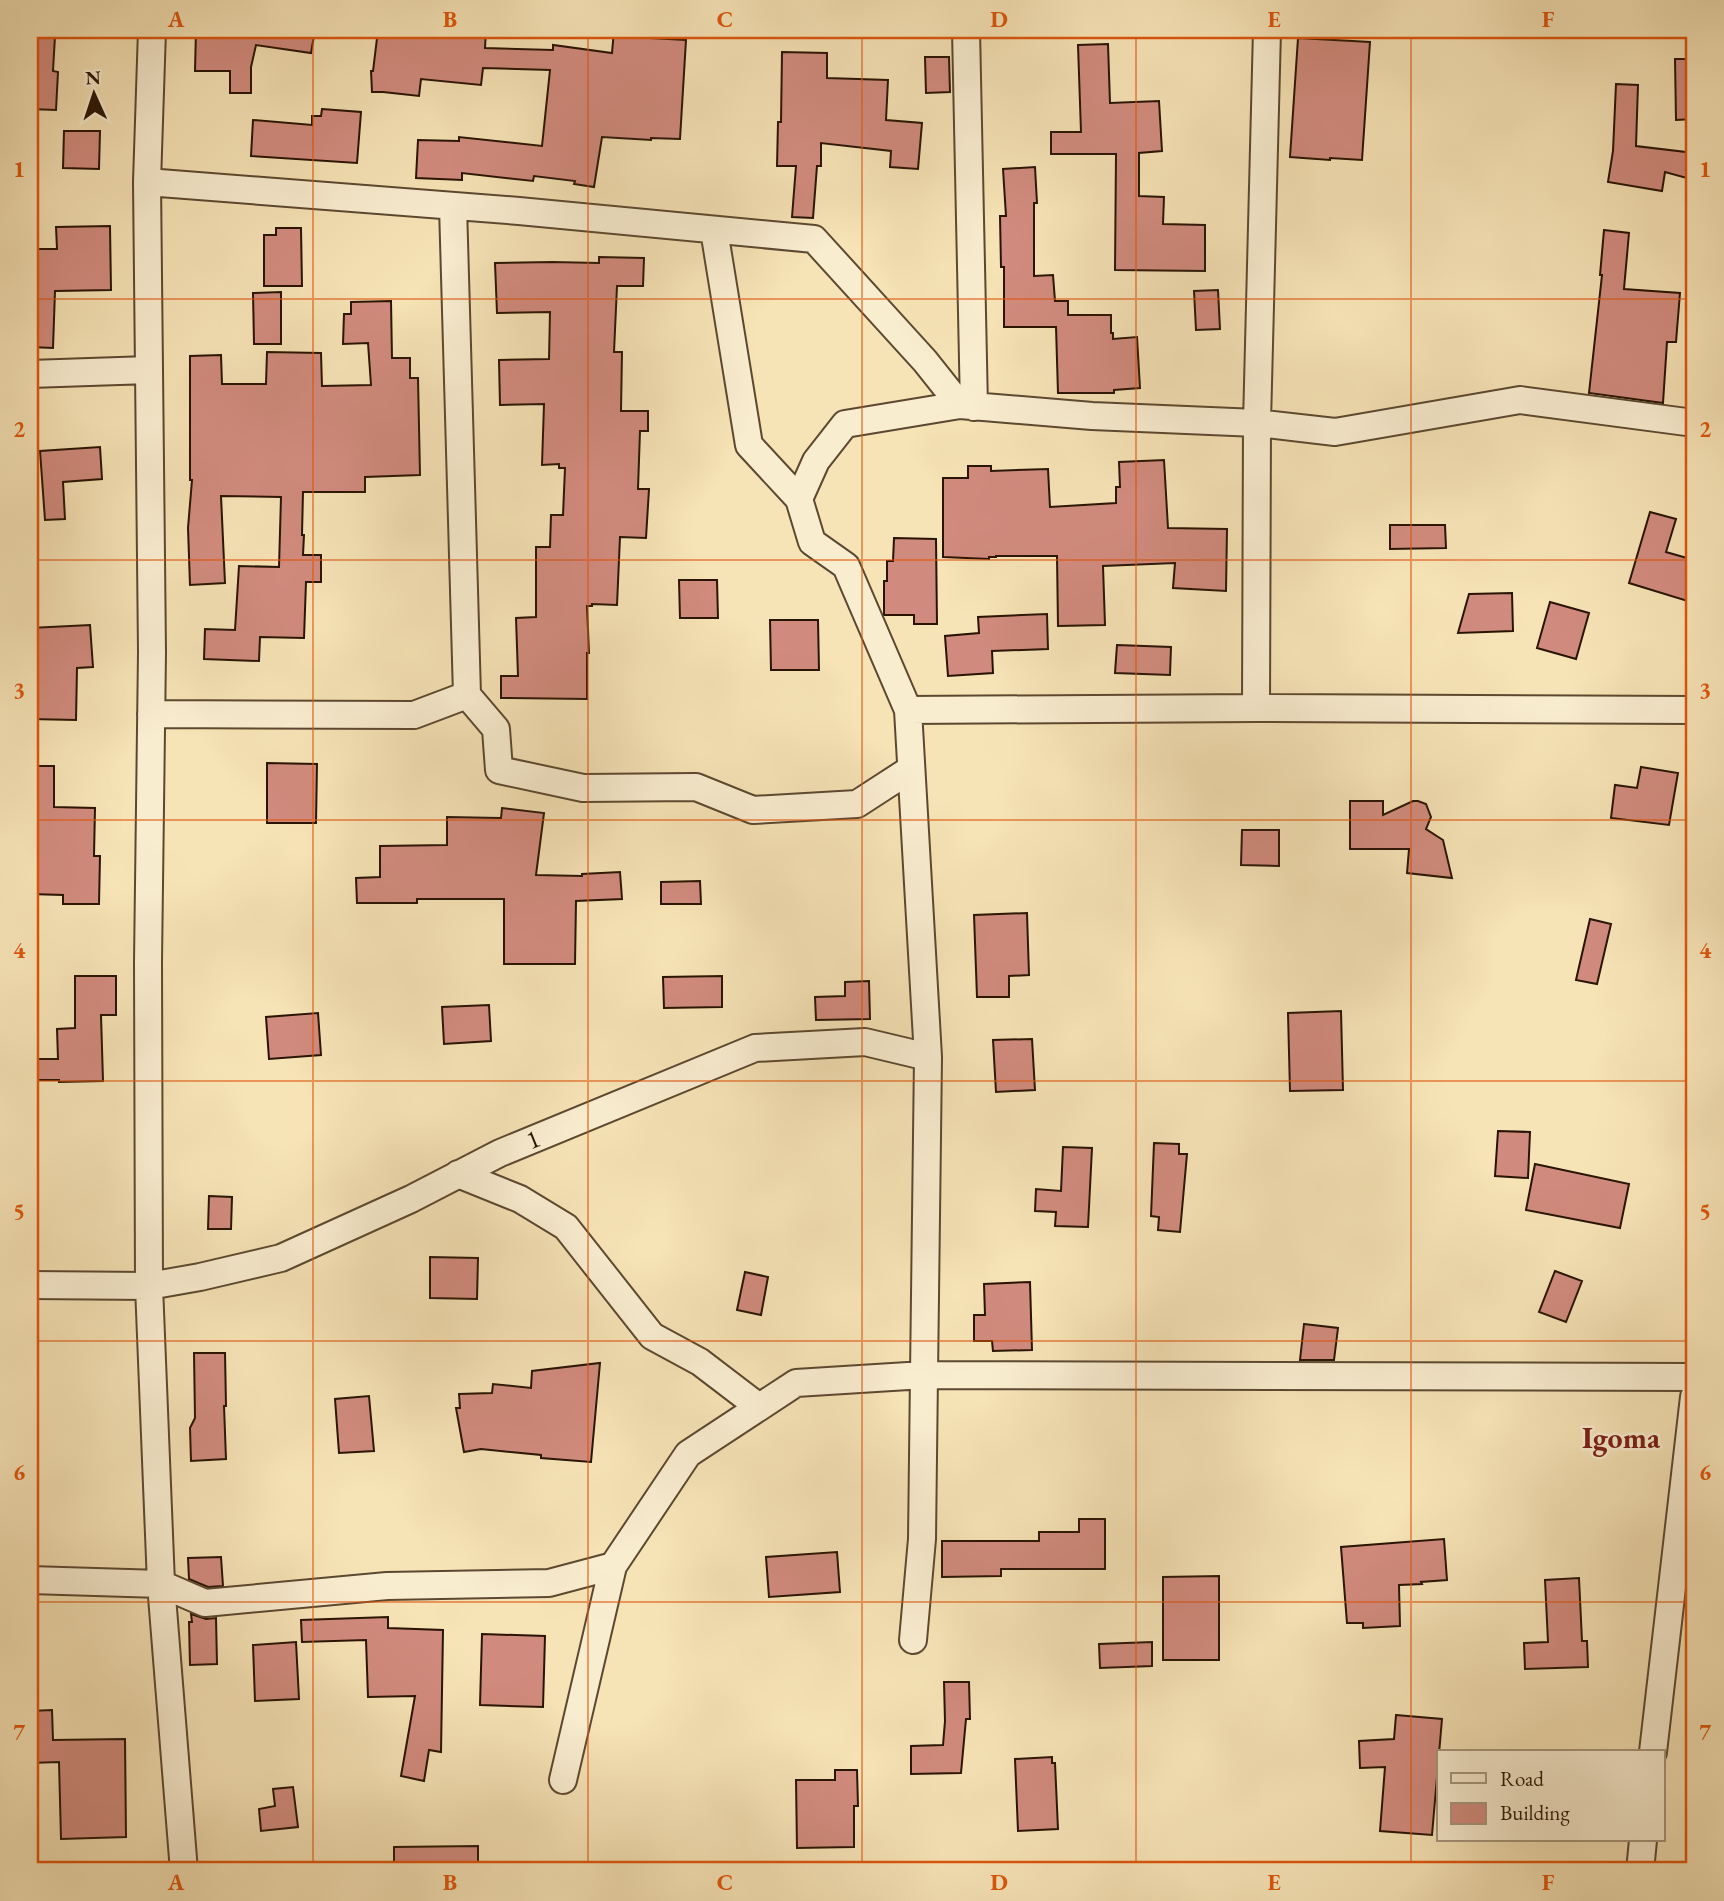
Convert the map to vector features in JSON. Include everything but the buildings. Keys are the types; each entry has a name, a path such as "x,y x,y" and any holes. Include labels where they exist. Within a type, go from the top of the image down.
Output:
{"street":[{"path":"152,30 147,182 152,652 148,962 149,1286 161,1584 184,1871"},
{"path":"965,30 967,406"},
{"path":"1256,708 1257,424 1266,30"},
{"path":"147,182 453,206 814,239 967,406"},
{"path":"453,206 467,695 496,729 499,770 583,788 696,787 752,810 857,804 911,769"},
{"path":"714,230 748,445 799,499 812,542 846,565 908,710 928,1057 922,1539 914,1640"},
{"path":"30,374 149,370"},
{"path":"799,499 816,461 845,424 967,406 1092,416 1257,424 1335,432 1520,400 1694,423"},
{"path":"151,714 414,715 467,695"},
{"path":"908,710 1694,710"},
{"name":"1","path":"30,1285 149,1286 281,1258 411,1199 500,1153 755,1048 865,1042 928,1057"},
{"path":"458,1174 520,1199 566,1227 652,1336 700,1362 759,1407"},
{"path":"563,1780 613,1566 688,1454 796,1383 925,1375 1694,1377"},
{"path":"1653,1750 1694,1398"},
{"path":"30,1580 161,1584 205,1603 387,1586 549,1583 613,1566"},
{"path":"1640,1871 1643,1842"}],"district":[{"name":"Igoma","path":"1621,1437"}]}
